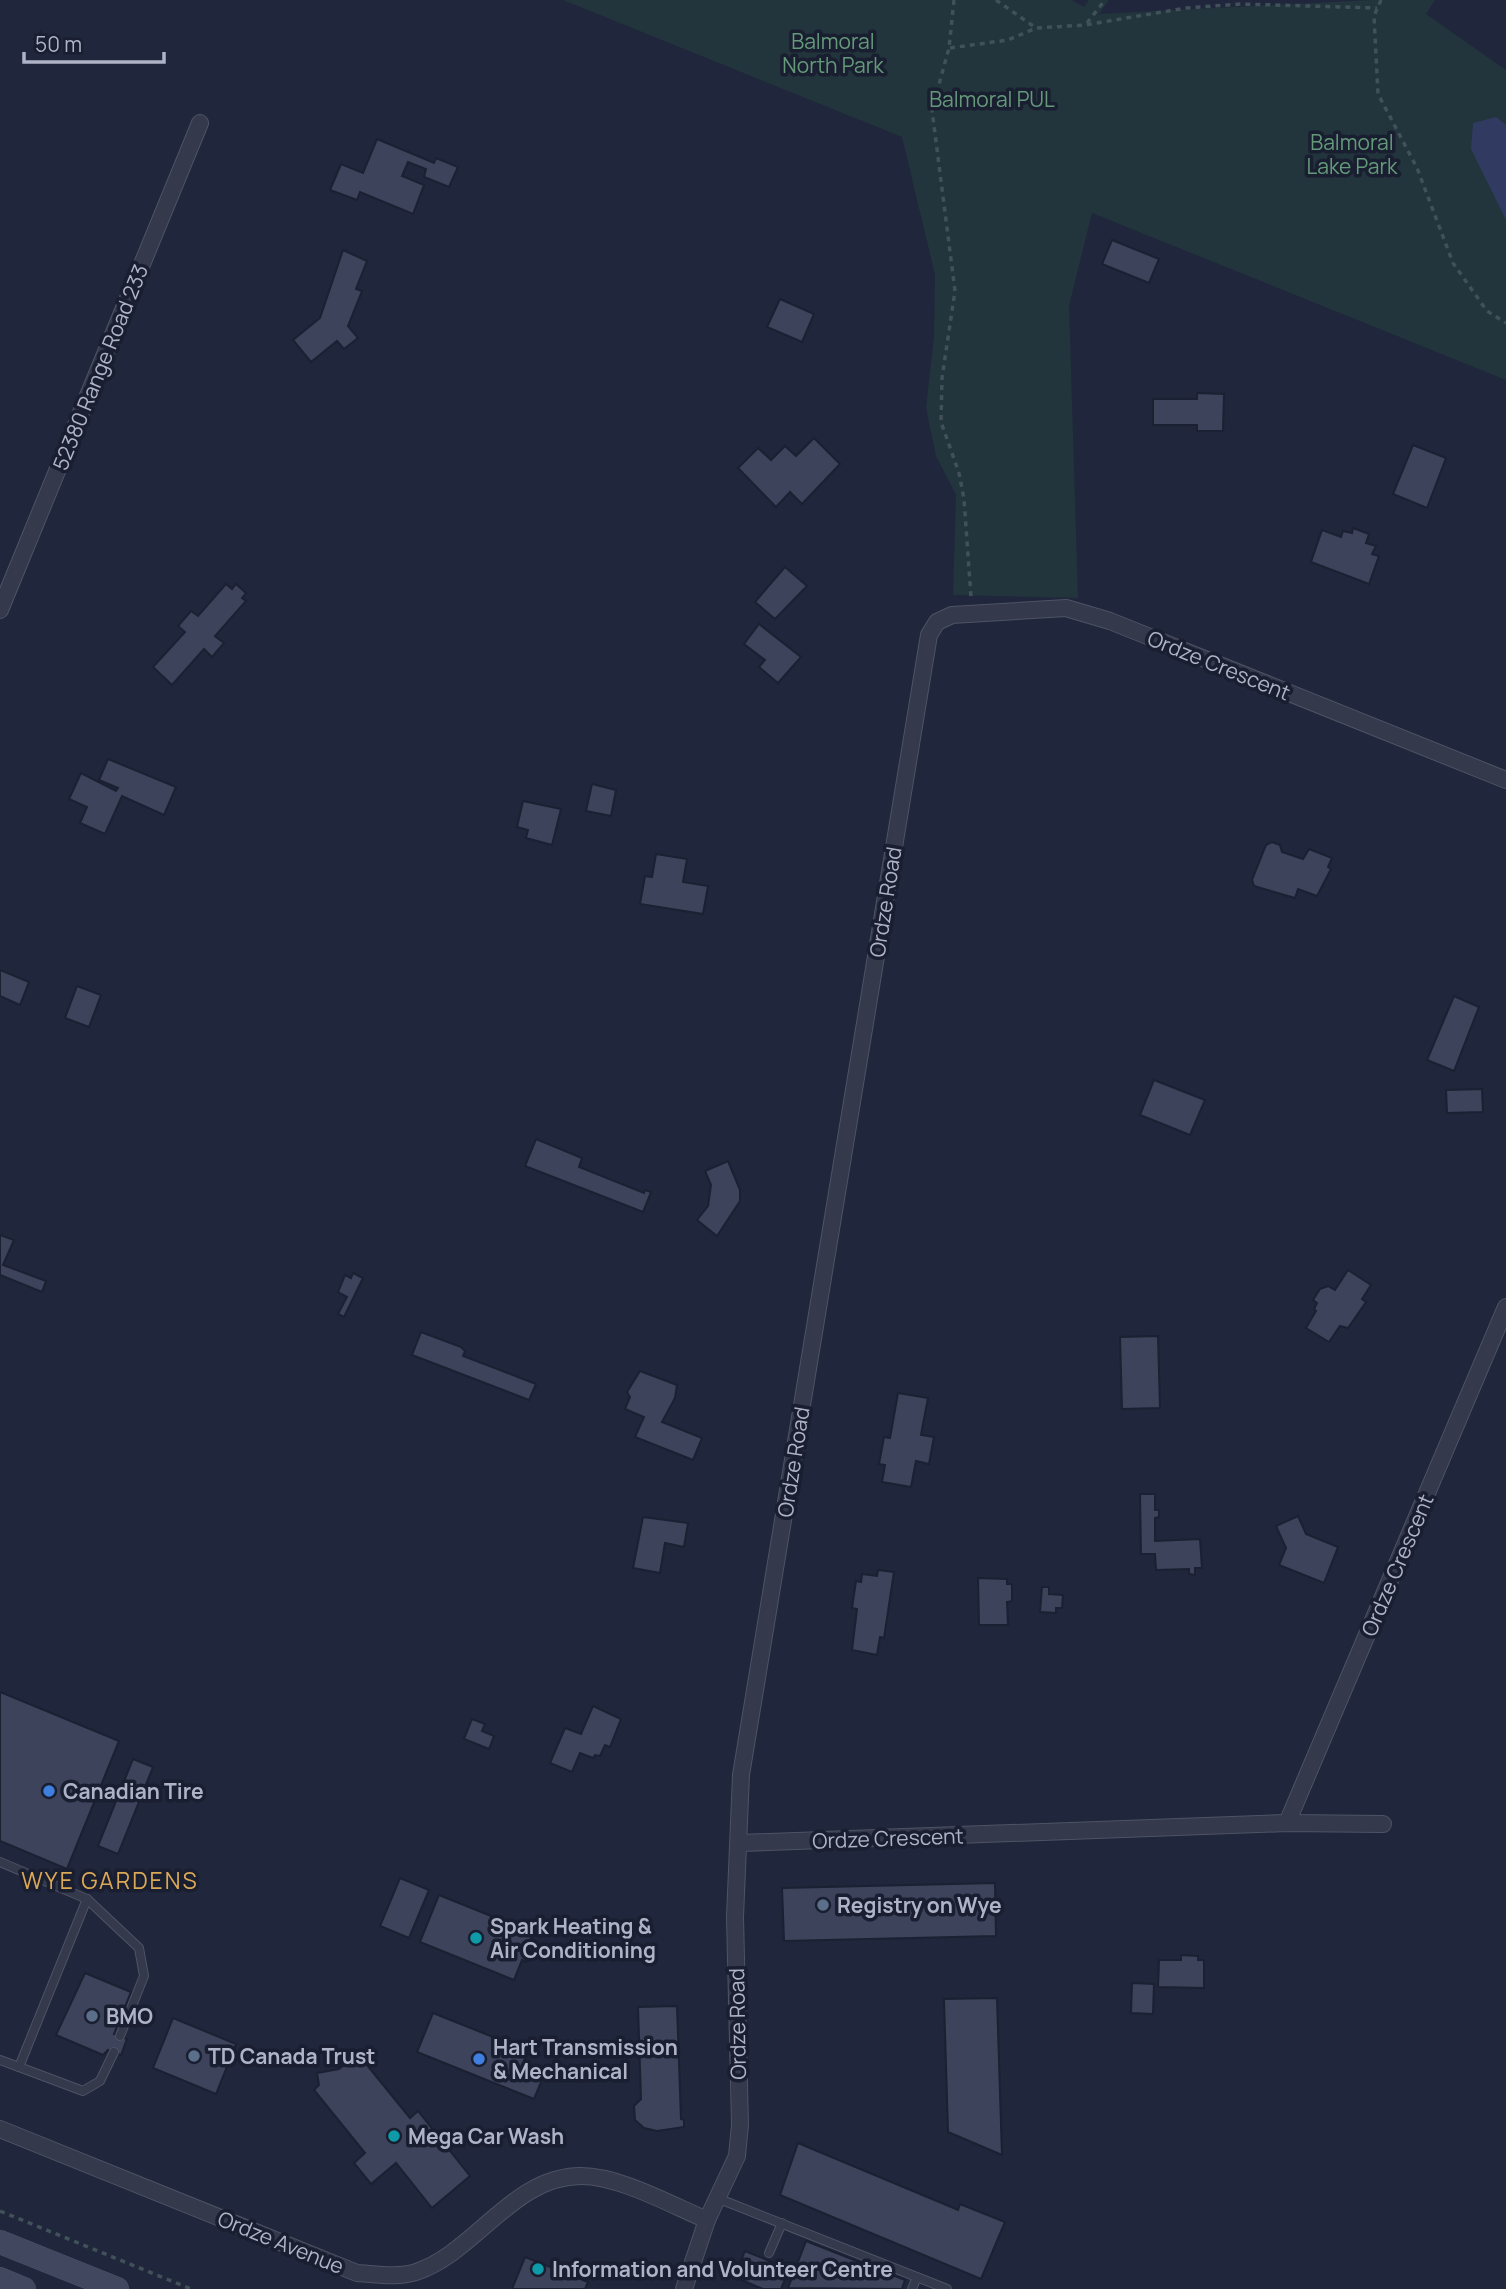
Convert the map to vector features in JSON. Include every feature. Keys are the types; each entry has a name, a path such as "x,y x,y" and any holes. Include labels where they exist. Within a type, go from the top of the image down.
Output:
{"main road":[{"path":"0,2242 117,2289"},
{"path":"0,2279 24,2289"}],"street":[{"name":"52380 Range Road 233","path":"0,610 200,124"},
{"name":"Ordze Crescent","path":"929,635 937,622 952,615 1066,608 1110,621 1506,780"},
{"name":"Ordze Road","path":"686,2288 707,2220 737,2156 740,2125 735,1917 741,1775 929,635"},
{"name":"Ordze Crescent","path":"1287,1823 1506,1307"},
{"name":"Ordze Crescent","path":"740,1843 1287,1823 1384,1824"},
{"name":"Ordze Avenue","path":"0,2129 357,2273 413,2273 435,2264 529,2192 551,2180 580,2176 607,2179 707,2220"}],"lane":[{"path":"0,1863 87,1899 139,1948 144,1976 120,2036"},
{"path":"19,2067 87,1899"},
{"path":"0,2060 83,2091 100,2081 114,2052"},
{"path":"717,2198 947,2289"},
{"path":"769,2253 782,2223"},
{"path":"912,2289 917,2277"}],"path":[{"path":"954,0 949,48 932,110 956,290 942,378 941,422 959,472 964,499 973,612"},
{"path":"996,0 1037,28"},
{"path":"1085,25 1105,0"},
{"path":"1381,0 1374,16 1378,94 1417,168 1452,262 1487,311 1506,323"},
{"path":"949,48 1008,40 1037,28 1085,25 1186,8 1241,4 1377,8"},
{"path":"0,2211 191,2289"}],"green space":[{"path":"563,0 1072,0 1084,7 1089,0 1109,0 1099,14 1370,0 1435,0 1426,14 1506,70 1506,380 1092,213 1069,306 1078,598 953,595 956,495 936,456 926,408 934,336 935,275 902,137"}],"water":[{"path":"1496,117 1506,125 1506,220 1471,149 1473,123"}],"building":[{"path":"377,139 434,163 436,158 458,167 449,187 424,177 426,169 408,162 402,176 424,185 413,214 360,192 357,200 330,190 341,164 363,173"},
{"path":"1112,240 1159,259 1149,283 1102,264"},
{"path":"343,250 367,261 356,289 362,291 348,326 358,338 344,349 337,341 311,362 293,340 320,318"},
{"path":"780,299 814,314 802,342 767,327"},
{"path":"1197,393 1224,394 1223,431 1197,431 1197,425 1153,425 1153,399 1197,399"},
{"path":"814,438 840,464 802,504 790,492 776,507 738,468 758,448 771,460 785,446 796,456"},
{"path":"1413,445 1446,458 1427,508 1393,494"},
{"path":"1353,528 1369,534 1366,543 1376,546 1372,554 1379,556 1369,584 1311,562 1322,530 1341,537 1343,531 1352,533"},
{"path":"785,567 807,586 775,619 755,602"},
{"path":"226,584 232,589 236,584 246,593 242,598 246,601 215,636 224,643 212,657 204,649 172,685 153,667 185,632 178,626 191,611 198,616"},
{"path":"759,624 801,657 778,683 759,667 765,660 744,644"},
{"path":"108,759 176,787 164,815 122,796 105,834 80,823 87,807 69,799 81,773 116,791 118,788 99,780"},
{"path":"592,784 616,790 611,816 586,811"},
{"path":"523,801 561,809 552,845 526,838 528,830 517,827"},
{"path":"1272,842 1280,845 1282,852 1303,859 1309,849 1332,858 1328,867 1331,869 1317,896 1298,889 1295,898 1254,886 1252,880 1266,845"},
{"path":"656,854 687,859 683,882 708,886 703,914 640,904 645,876 652,877"},
{"path":"0,970 29,982 20,1005 0,996"},
{"path":"77,986 101,995 89,1027 65,1018"},
{"path":"1454,996 1479,1007 1454,1071 1427,1060"},
{"path":"1154,1080 1205,1100 1190,1135 1140,1115"},
{"path":"1482,1089 1483,1112 1447,1113 1446,1090"},
{"path":"536,1139 582,1158 579,1167 644,1193 645,1190 651,1192 643,1212 525,1166"},
{"path":"728,1161 740,1190 740,1201 717,1236 697,1220 708,1206 711,1185 705,1171"},
{"path":"0,1235 14,1240 3,1265 46,1281 42,1292 0,1275"},
{"path":"1348,1270 1371,1285 1362,1299 1366,1302 1348,1328 1340,1326 1329,1342 1306,1328 1316,1311 1314,1309 1317,1303 1313,1300 1320,1289 1328,1286 1335,1290"},
{"path":"353,1273 363,1278 344,1317 338,1314 347,1297 338,1292 345,1275 351,1278"},
{"path":"421,1332 461,1347 465,1351 463,1356 536,1384 529,1400 412,1355"},
{"path":"1158,1336 1160,1408 1122,1409 1120,1337"},
{"path":"640,1371 677,1385 675,1398 662,1422 702,1438 693,1460 635,1437 644,1417 625,1409 630,1397 627,1392"},
{"path":"898,1393 928,1398 921,1435 934,1437 929,1464 916,1461 911,1487 882,1482 885,1465 879,1464 884,1437 890,1438"},
{"path":"1140,1494 1155,1494 1155,1510 1159,1510 1159,1517 1155,1518 1155,1541 1200,1539 1202,1568 1195,1568 1195,1575 1189,1574 1189,1569 1156,1570 1155,1554 1141,1554"},
{"path":"1298,1516 1306,1534 1338,1547 1324,1583 1279,1565 1286,1548 1276,1526"},
{"path":"643,1517 688,1523 684,1547 665,1543 660,1573 633,1568"},
{"path":"878,1570 894,1572 884,1638 880,1637 877,1655 852,1650 857,1609 852,1608 856,1581 861,1582 862,1574 877,1576"},
{"path":"978,1578 1007,1579 1007,1584 1012,1584 1012,1601 1007,1602 1008,1625 979,1625"},
{"path":"1042,1587 1049,1587 1049,1594 1063,1595 1062,1608 1056,1608 1056,1613 1040,1612"},
{"name":"Canadian Tire","path":"0,1692 119,1741 67,1869 0,1841"},
{"path":"593,1706 621,1719 610,1747 605,1745 600,1756 595,1755 593,1758 580,1753 572,1772 550,1763 565,1728 581,1734"},
{"path":"472,1719 485,1724 482,1731 494,1736 489,1749 464,1739"},
{"path":"133,1759 153,1767 118,1854 98,1846"},
{"path":"400,1878 429,1890 409,1938 380,1926"},
{"path":"995,1883 996,1936 784,1941 782,1888"},
{"name":"Spark Heating & Air Conditioning","path":"439,1895 533,1933 526,1962 522,1960 514,1980 420,1942"},
{"path":"1181,1955 1198,1956 1198,1960 1204,1960 1204,1988 1158,1987 1159,1960 1181,1960"},
{"name":"BMO","path":"85,1973 131,1992 114,2034 127,2039 121,2055 108,2050 103,2055 56,2035"},
{"path":"1132,1983 1154,1984 1153,2014 1131,2013"},
{"path":"997,1998 1002,2155 948,2132 944,1999"},
{"path":"677,2006 681,2119 684,2120 684,2127 657,2131 644,2128 635,2120 634,2106 641,2099 638,2007"},
{"name":"Hart Transmission & Mechanical","path":"433,2013 528,2051 522,2066 544,2075 534,2099 417,2052"},
{"name":"TD Canada Trust","path":"173,2018 236,2044 216,2094 153,2068"},
{"name":"Mega Car Wash","path":"358,2054 410,2118 418,2111 470,2176 432,2208 396,2163 371,2184 354,2163 365,2153 314,2090 319,2085 317,2073 339,2069"},
{"path":"798,2143 958,2210 960,2204 1005,2222 981,2279 780,2195"},
{"path":"806,2241 905,2280 902,2289 788,2288"},
{"path":"745,2251 789,2269 781,2289 763,2289 734,2277"},
{"name":"Information and Volunteer Centre","path":"525,2257 588,2282 585,2289 512,2289"}],"place":[{"name":"Canadian Tire","path":"49,1791"},
{"name":"Registry on Wye","path":"823,1905"},
{"name":"Spark Heating & Air Conditioning","path":"476,1938"},
{"name":"BMO","path":"92,2016"},
{"name":"TD Canada Trust","path":"194,2056"},
{"name":"Hart Transmission & Mechanical","path":"479,2059"},
{"name":"Mega Car Wash","path":"394,2136"},
{"name":"Information and Volunteer Centre","path":"538,2269"}],"district":[{"name":"WYE GARDENS","path":"110,1880"}],"park label":[{"name":"Balmoral North Park","path":"833,53"},
{"name":"Balmoral PUL","path":"992,99"},
{"name":"Balmoral Lake Park","path":"1352,154"}]}
